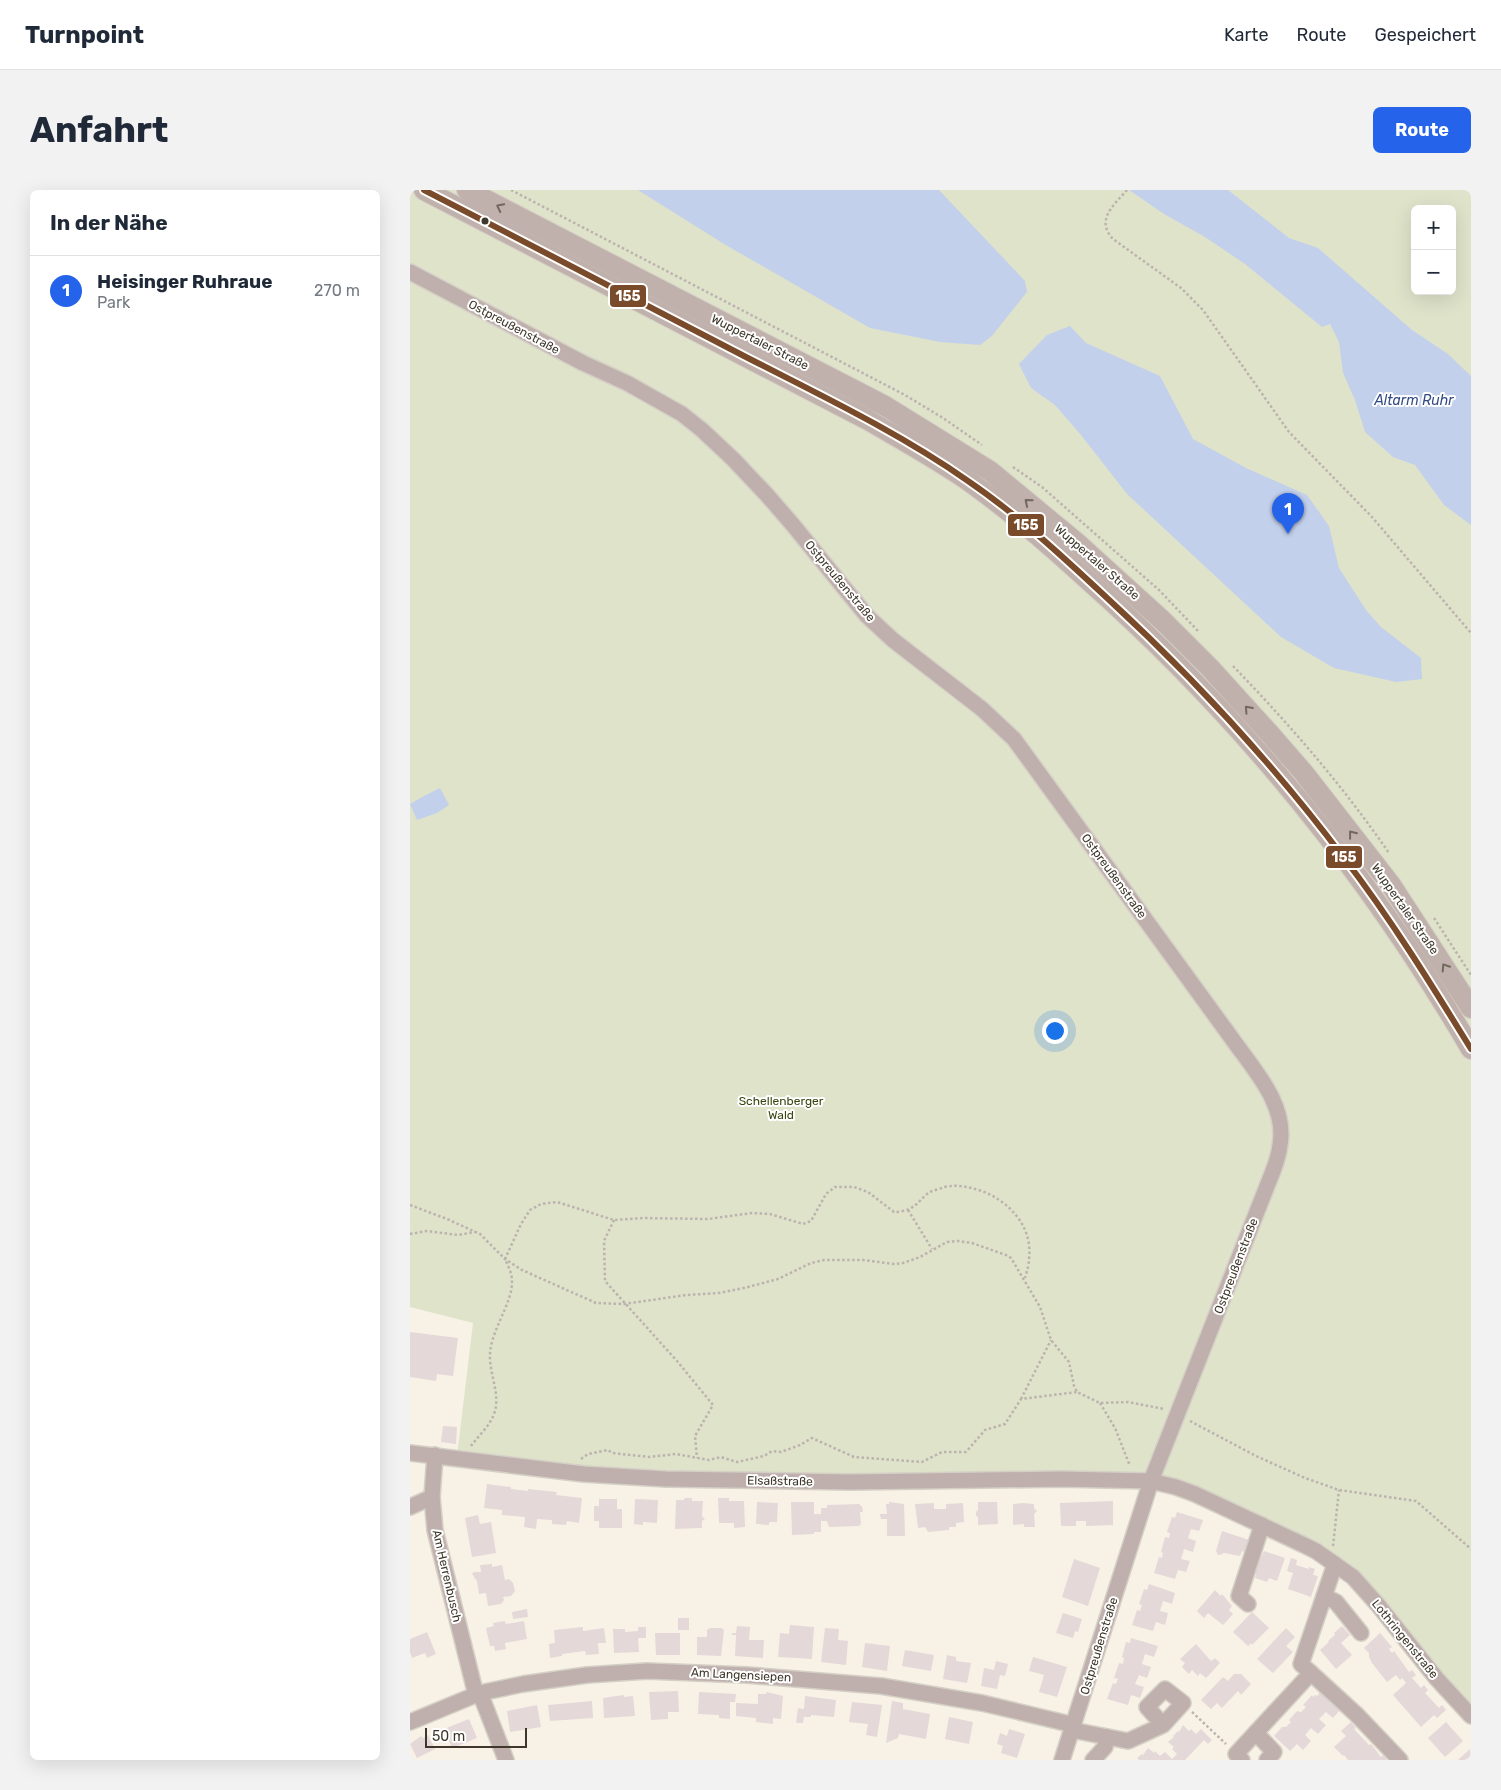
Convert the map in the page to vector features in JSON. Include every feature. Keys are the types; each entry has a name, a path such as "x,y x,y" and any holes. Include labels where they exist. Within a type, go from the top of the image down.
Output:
{"main road":[{"name":"Wuppertaler Straße","path":"424,190 868,420 919,449 970,482 1022,522 1133,620 1242,733 1338,848 1425,974 1471,1049"},
{"name":"Wuppertaler Straße","path":"467,190 885,406 990,471 1077,543 1163,621 1210,668 1269,733 1303,772 1391,885 1471,1008"}],"street":[{"name":"Ostpreußenstraße","path":"410,272 583,363 664,403 682,414 733,459 793,524 867,616 893,640 982,709 1014,739 1265,1085 1275,1104 1279,1117 1280,1144 1277,1158 1151,1481 1062,1760"},
{"name":"Elsaßstraße","path":"410,1453 565,1472 666,1480 1151,1481"},
{"name":"Am Herrenbusch","path":"435,1455 432,1496 433,1517 438,1542 478,1694 506,1760"},
{"name":"Lothringenstraße","path":"1151,1481 1195,1494 1316,1551 1335,1564 1353,1578 1378,1605 1437,1679 1471,1716"},
{"path":"410,1506 432,1496"},
{"path":"1248,1604 1239,1596 1262,1525"},
{"path":"1335,1564 1301,1664 1357,1715 1400,1760"},
{"path":"1324,1596 1336,1602 1360,1633"},
{"name":"Am Langensiepen","path":"410,1722 478,1694 523,1684 611,1673 647,1671 747,1674 881,1686 982,1703 1073,1727"},
{"path":"1242,1760 1236,1754 1310,1673"},
{"path":"1073,1727 1128,1741 1163,1725"},
{"path":"1256,1732 1274,1752 1267,1760"},
{"path":"1093,1760 1105,1747 1107,1736"}],"path":[{"path":"510,190 897,390 943,418"},
{"path":"1127,190 1105,220 1107,232 1113,239 1180,288 1203,310 1289,432 1387,534 1471,632"},
{"path":"460,1458 489,1424 495,1411 496,1398 490,1365 490,1352 498,1323 512,1289 512,1279 505,1259 520,1224 530,1210 541,1204 557,1202 614,1220 643,1218 708,1219 752,1212 770,1214 803,1224 812,1221 826,1194 835,1186 854,1187 868,1192 894,1212 908,1210 919,1204 929,1192 946,1187 966,1185 1004,1202 1022,1223 1029,1244 1029,1258 1025,1279"},
{"path":"410,1205 476,1232 488,1240 505,1259 522,1270 596,1303 624,1304 686,1295 719,1293 778,1279 811,1263 824,1260 863,1260 894,1264 912,1261 947,1242 972,1243 1011,1258 1040,1306 1051,1340 1069,1362 1077,1392"},
{"path":"908,1210 932,1250"},
{"path":"614,1220 604,1241 605,1281 712,1405 695,1436 697,1458"},
{"path":"410,1234 427,1231 458,1235 476,1232"},
{"path":"565,1472 588,1454 608,1450 612,1453 649,1457 676,1454 709,1460 721,1457 737,1462 764,1456 772,1451 787,1450 812,1438 854,1457 922,1462 942,1452 966,1452 985,1430 1005,1424 1021,1399 1051,1340"},
{"path":"1021,1399 1077,1392 1100,1403 1128,1402 1148,1404 1178,1414 1256,1456 1305,1478 1339,1490 1416,1500 1471,1549"},
{"path":"1100,1403 1115,1428 1128,1459 1133,1480"},
{"path":"1335,1564 1332,1552 1339,1490"},
{"path":"1192,1712 1217,1736"}],"green space":[{"name":"Schellenberger Wald","path":"410,190 1471,190 1471,1713 1355,1577 1176,1485 665,1477 457,1456 473,1323 410,1307"}],"water":[{"path":"638,190 939,190 1025,281 1027,292 992,336 980,345 940,342 870,328 724,244"},
{"name":"Altarm Ruhr","path":"1129,190 1228,190 1289,238 1318,248 1412,330 1448,354 1471,376 1471,525 1444,505 1415,465 1393,457 1365,432 1355,400 1343,373 1339,342 1330,324 1322,327 1245,264"},
{"path":"1070,326 1086,343 1160,376 1193,439 1246,468 1307,495 1329,526 1339,568 1366,610 1381,627 1421,658 1422,679 1396,682 1334,668 1281,637 1127,494 1055,405 1031,388 1019,364 1047,335"},
{"path":"440,788 449,805 437,813 417,820 410,804"}],"building":[{"path":"410,1332 458,1338 453,1376 437,1374 436,1381 410,1377"},
{"path":"443,1426 457,1427 456,1444 441,1442"},
{"path":"487,1484 528,1491 528,1489 557,1492 556,1495 582,1498 579,1523 567,1521 566,1525 552,1524 552,1520 537,1519 536,1529 524,1527 525,1517 502,1515 502,1510 484,1508"},
{"path":"685,1498 692,1498 692,1501 703,1501 702,1516 705,1519 702,1521 702,1528 675,1529 676,1500 684,1500"},
{"path":"718,1498 729,1498 729,1501 744,1501 745,1527 734,1528 734,1523 719,1523"},
{"path":"599,1499 617,1499 617,1509 622,1509 622,1528 599,1528 599,1521 594,1521 594,1506 599,1506"},
{"path":"635,1499 658,1500 657,1523 643,1522 643,1525 634,1524"},
{"path":"1113,1501 1113,1525 1086,1526 1086,1521 1076,1521 1076,1526 1061,1526 1060,1503"},
{"path":"757,1502 778,1503 777,1522 769,1522 769,1525 756,1524"},
{"path":"791,1502 814,1502 814,1514 821,1514 821,1508 827,1508 827,1505 860,1504 863,1512 860,1512 861,1524 859,1526 829,1527 827,1521 821,1521 821,1532 792,1535"},
{"path":"889,1502 904,1504 905,1536 887,1536 887,1519 881,1519 880,1514 887,1514 886,1504 889,1504"},
{"path":"978,1502 997,1502 998,1524 978,1525 976,1512 978,1510"},
{"path":"934,1503 934,1509 946,1509 946,1504 963,1503 964,1522 956,1523 956,1527 949,1527 949,1530 928,1532 925,1527 918,1528 915,1504"},
{"path":"1013,1504 1034,1504 1034,1508 1037,1511 1034,1514 1035,1527 1024,1527 1024,1524 1013,1525"},
{"path":"1177,1512 1203,1520 1199,1531 1191,1529 1188,1538 1196,1541 1193,1552 1184,1549 1181,1559 1190,1561 1186,1572 1178,1570 1175,1579 1154,1573 1159,1557 1162,1558 1163,1553 1161,1552 1165,1537 1169,1538 1170,1533 1167,1532 1172,1517 1175,1518"},
{"path":"478,1515 480,1524 491,1522 496,1553 472,1557 465,1518"},
{"path":"1222,1531 1252,1541 1248,1553 1242,1551 1240,1556 1224,1553 1218,1555 1216,1551"},
{"path":"1264,1551 1285,1558 1277,1581 1269,1578 1267,1582 1255,1578 1256,1573 1250,1572 1256,1554 1262,1556"},
{"path":"1291,1558 1297,1560 1296,1565 1315,1569 1313,1575 1318,1576 1311,1597 1288,1589 1293,1573 1287,1571"},
{"path":"1074,1559 1100,1568 1088,1606 1062,1597"},
{"path":"492,1564 492,1567 502,1565 505,1580 509,1579 513,1583 515,1591 511,1596 503,1597 504,1600 501,1604 488,1606 486,1593 479,1594 477,1581 472,1574 474,1572 481,1572 480,1565"},
{"path":"1149,1584 1175,1593 1172,1604 1163,1601 1160,1611 1168,1613 1165,1625 1156,1622 1153,1631 1132,1625 1137,1610 1140,1611 1142,1605 1139,1604 1144,1589 1147,1590"},
{"path":"1215,1590 1221,1596 1222,1594 1232,1606 1229,1610 1233,1614 1223,1625 1208,1613 1204,1618 1197,1611"},
{"path":"527,1609 528,1617 513,1619 512,1612"},
{"path":"1252,1612 1269,1628 1252,1645 1251,1643 1248,1646 1233,1632"},
{"path":"1063,1613 1082,1619 1078,1632 1075,1631 1073,1638 1056,1633"},
{"path":"678,1618 689,1618 689,1630 678,1630"},
{"path":"505,1621 506,1624 524,1621 527,1639 505,1643 506,1649 495,1651 494,1646 490,1646 486,1628 494,1626 493,1623"},
{"path":"790,1625 814,1627 812,1659 778,1657 780,1633 789,1634"},
{"path":"737,1626 750,1627 749,1640 764,1640 763,1658 735,1656 736,1635 732,1635 732,1633 736,1633"},
{"path":"1342,1626 1350,1635 1341,1643 1352,1655 1336,1669 1320,1650"},
{"path":"583,1627 583,1631 604,1628 606,1643 598,1643 599,1654 586,1655 585,1651 562,1654 562,1656 550,1658 549,1644 555,1643 554,1630"},
{"path":"638,1627 646,1627 646,1638 638,1638 639,1652 614,1653 613,1629 625,1629 625,1632 638,1631"},
{"path":"710,1628 722,1628 724,1630 721,1656 697,1655 697,1637 707,1637 707,1630"},
{"path":"825,1628 839,1629 838,1640 848,1641 846,1665 821,1662"},
{"path":"1286,1628 1295,1637 1286,1646 1293,1652 1273,1673 1257,1659"},
{"path":"427,1632 436,1654 427,1658 425,1653 412,1658 410,1639"},
{"path":"655,1633 680,1633 680,1655 656,1655"},
{"path":"1380,1633 1392,1647 1389,1649 1392,1653 1394,1651 1409,1672 1412,1670 1416,1675 1412,1678 1421,1688 1424,1685 1428,1690 1425,1693 1439,1708 1442,1705 1446,1710 1437,1718 1434,1715 1421,1727 1393,1695 1406,1683 1396,1675 1387,1682 1372,1663 1369,1653 1364,1648"},
{"path":"1131,1638 1158,1646 1154,1657 1145,1654 1142,1664 1151,1667 1147,1678 1139,1675 1135,1684 1144,1687 1140,1698 1131,1695 1128,1705 1107,1699 1113,1683 1116,1684 1118,1679 1114,1678 1119,1663 1123,1664 1124,1658 1122,1657 1126,1642 1130,1643"},
{"path":"865,1643 890,1646 887,1671 862,1667"},
{"path":"1196,1644 1211,1661 1215,1658 1220,1663 1206,1678 1200,1673 1198,1676 1192,1670 1189,1674 1182,1667 1185,1663 1180,1659"},
{"path":"905,1650 934,1655 931,1671 902,1666"},
{"path":"947,1655 956,1657 956,1661 971,1663 967,1683 943,1679"},
{"path":"1033,1657 1067,1667 1057,1697 1039,1692 1044,1675 1029,1671"},
{"path":"996,1661 1008,1664 1005,1676 1000,1675 997,1689 981,1686 984,1668 994,1670"},
{"path":"1234,1674 1241,1674 1251,1684 1241,1695 1238,1691 1222,1708 1217,1703 1211,1709 1201,1700 1223,1677 1228,1681"},
{"path":"678,1691 679,1712 668,1712 668,1719 651,1720 649,1692"},
{"path":"1321,1691 1341,1709 1333,1718 1326,1712 1319,1719 1326,1725 1318,1734 1311,1728 1305,1735 1311,1741 1303,1750 1297,1744 1290,1751 1274,1736 1282,1727 1286,1727 1291,1722 1289,1720 1297,1711 1301,1712 1306,1707 1303,1705 1312,1695 1313,1697 1317,1696"},
{"path":"699,1692 736,1694 735,1702 730,1702 730,1719 719,1718 719,1715 698,1714"},
{"path":"767,1692 783,1696 781,1719 773,1718 773,1724 756,1722 756,1718 736,1716 736,1703 758,1704 758,1694 766,1694"},
{"path":"624,1695 624,1697 633,1696 635,1716 604,1718 603,1698"},
{"path":"805,1696 836,1700 834,1717 811,1715 811,1717 804,1717 803,1723 796,1723 798,1708 804,1709"},
{"path":"592,1701 593,1718 550,1721 548,1705"},
{"path":"892,1701 903,1703 903,1709 930,1714 926,1739 899,1734 898,1738 886,1743"},
{"path":"852,1702 882,1705 877,1737 866,1735 868,1724 849,1722"},
{"path":"537,1705 541,1727 510,1732 507,1711"},
{"path":"949,1717 973,1722 969,1744 945,1739"},
{"path":"469,1719 477,1738 452,1748 444,1729"},
{"path":"1351,1722 1356,1728 1354,1729 1369,1745 1371,1744 1381,1757 1383,1755 1387,1760 1348,1760 1334,1747 1346,1736 1341,1731"},
{"path":"1446,1722 1463,1741 1445,1757 1428,1738"},
{"path":"1183,1725 1189,1731 1191,1729 1196,1734 1201,1729 1212,1740 1208,1744 1204,1740 1185,1760 1139,1760 1137,1758 1143,1755 1148,1748 1160,1756 1165,1752 1172,1759 1177,1754 1172,1749 1174,1747 1168,1742 1179,1732"},
{"path":"1009,1729 1025,1734 1017,1758 1001,1753 1003,1746 997,1744 1000,1733 1007,1736"},
{"path":"428,1735 435,1749 417,1758 410,1744 421,1736 423,1738"},
{"path":"1470,1749 1471,1760 1458,1760"}],"transit line":[{"name":"155","path":"424,190 886,430 968,481 1022,522 1056,551 1170,658 1231,722 1289,789 1378,904 1426,976 1471,1049"}],"place":[{"name":"Heisinger Ruhraue","path":"1288,534"}]}
